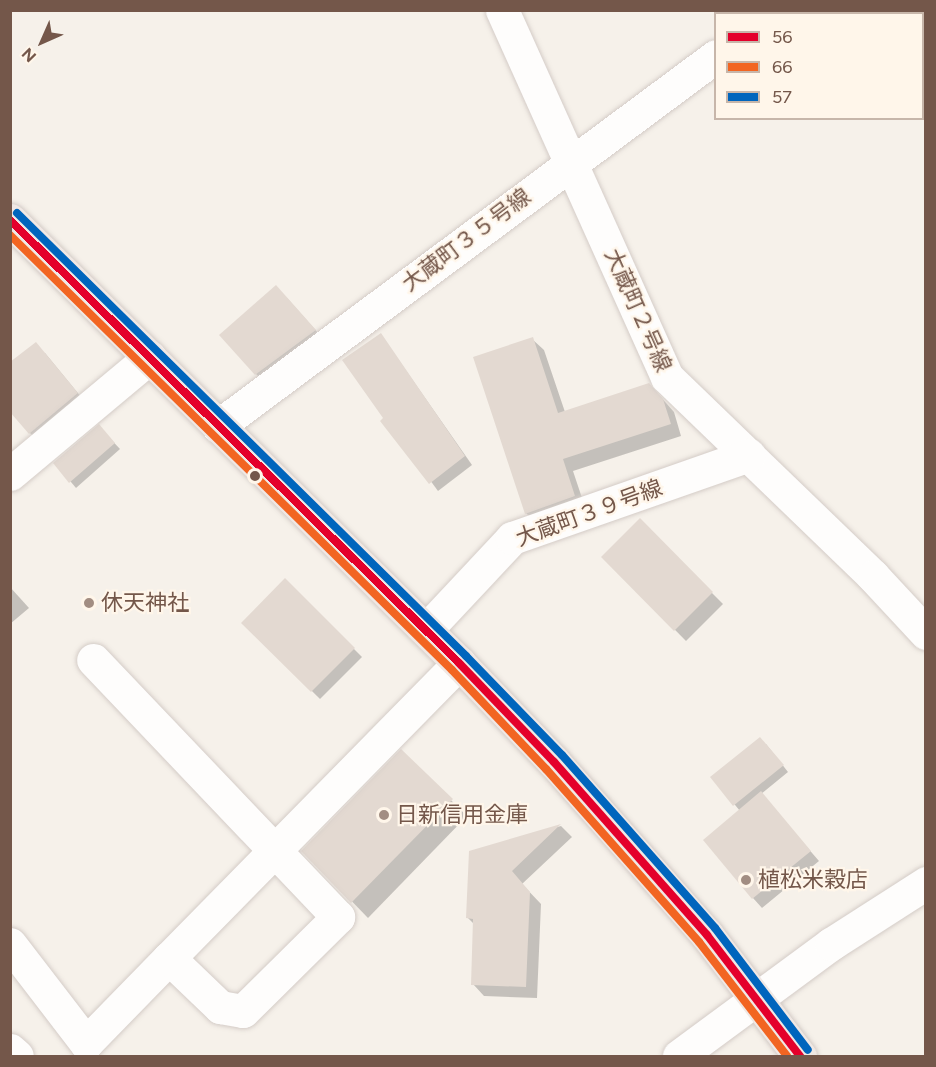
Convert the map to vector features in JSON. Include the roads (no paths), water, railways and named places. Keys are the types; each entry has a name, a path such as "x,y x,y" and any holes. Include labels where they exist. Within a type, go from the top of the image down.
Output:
{"highway":[{"path":"10,220 426,630 554,762 707,935 754,1000 800,1056"}],"street":[{"name":"大蔵町２号線","path":"502,10 572,161 667,377 749,455 926,633"},
{"name":"大蔵町３５号線","path":"218,426 714,57"},
{"path":"10,474 150,357"},
{"name":"大蔵町３９号線","path":"426,630 512,538 749,455"},
{"path":"93,660 338,917 243,1011 220,1007 169,958"},
{"path":"10,944 86,1043 459,663"},
{"path":"679,1056 831,944 926,883"},
{"path":"10,1050 17,1056"}],"place":[{"name":"休天神社","path":"89,603"},
{"name":"日新信用金庫","path":"384,815"},
{"name":"植松米穀店","path":"746,880"}]}
